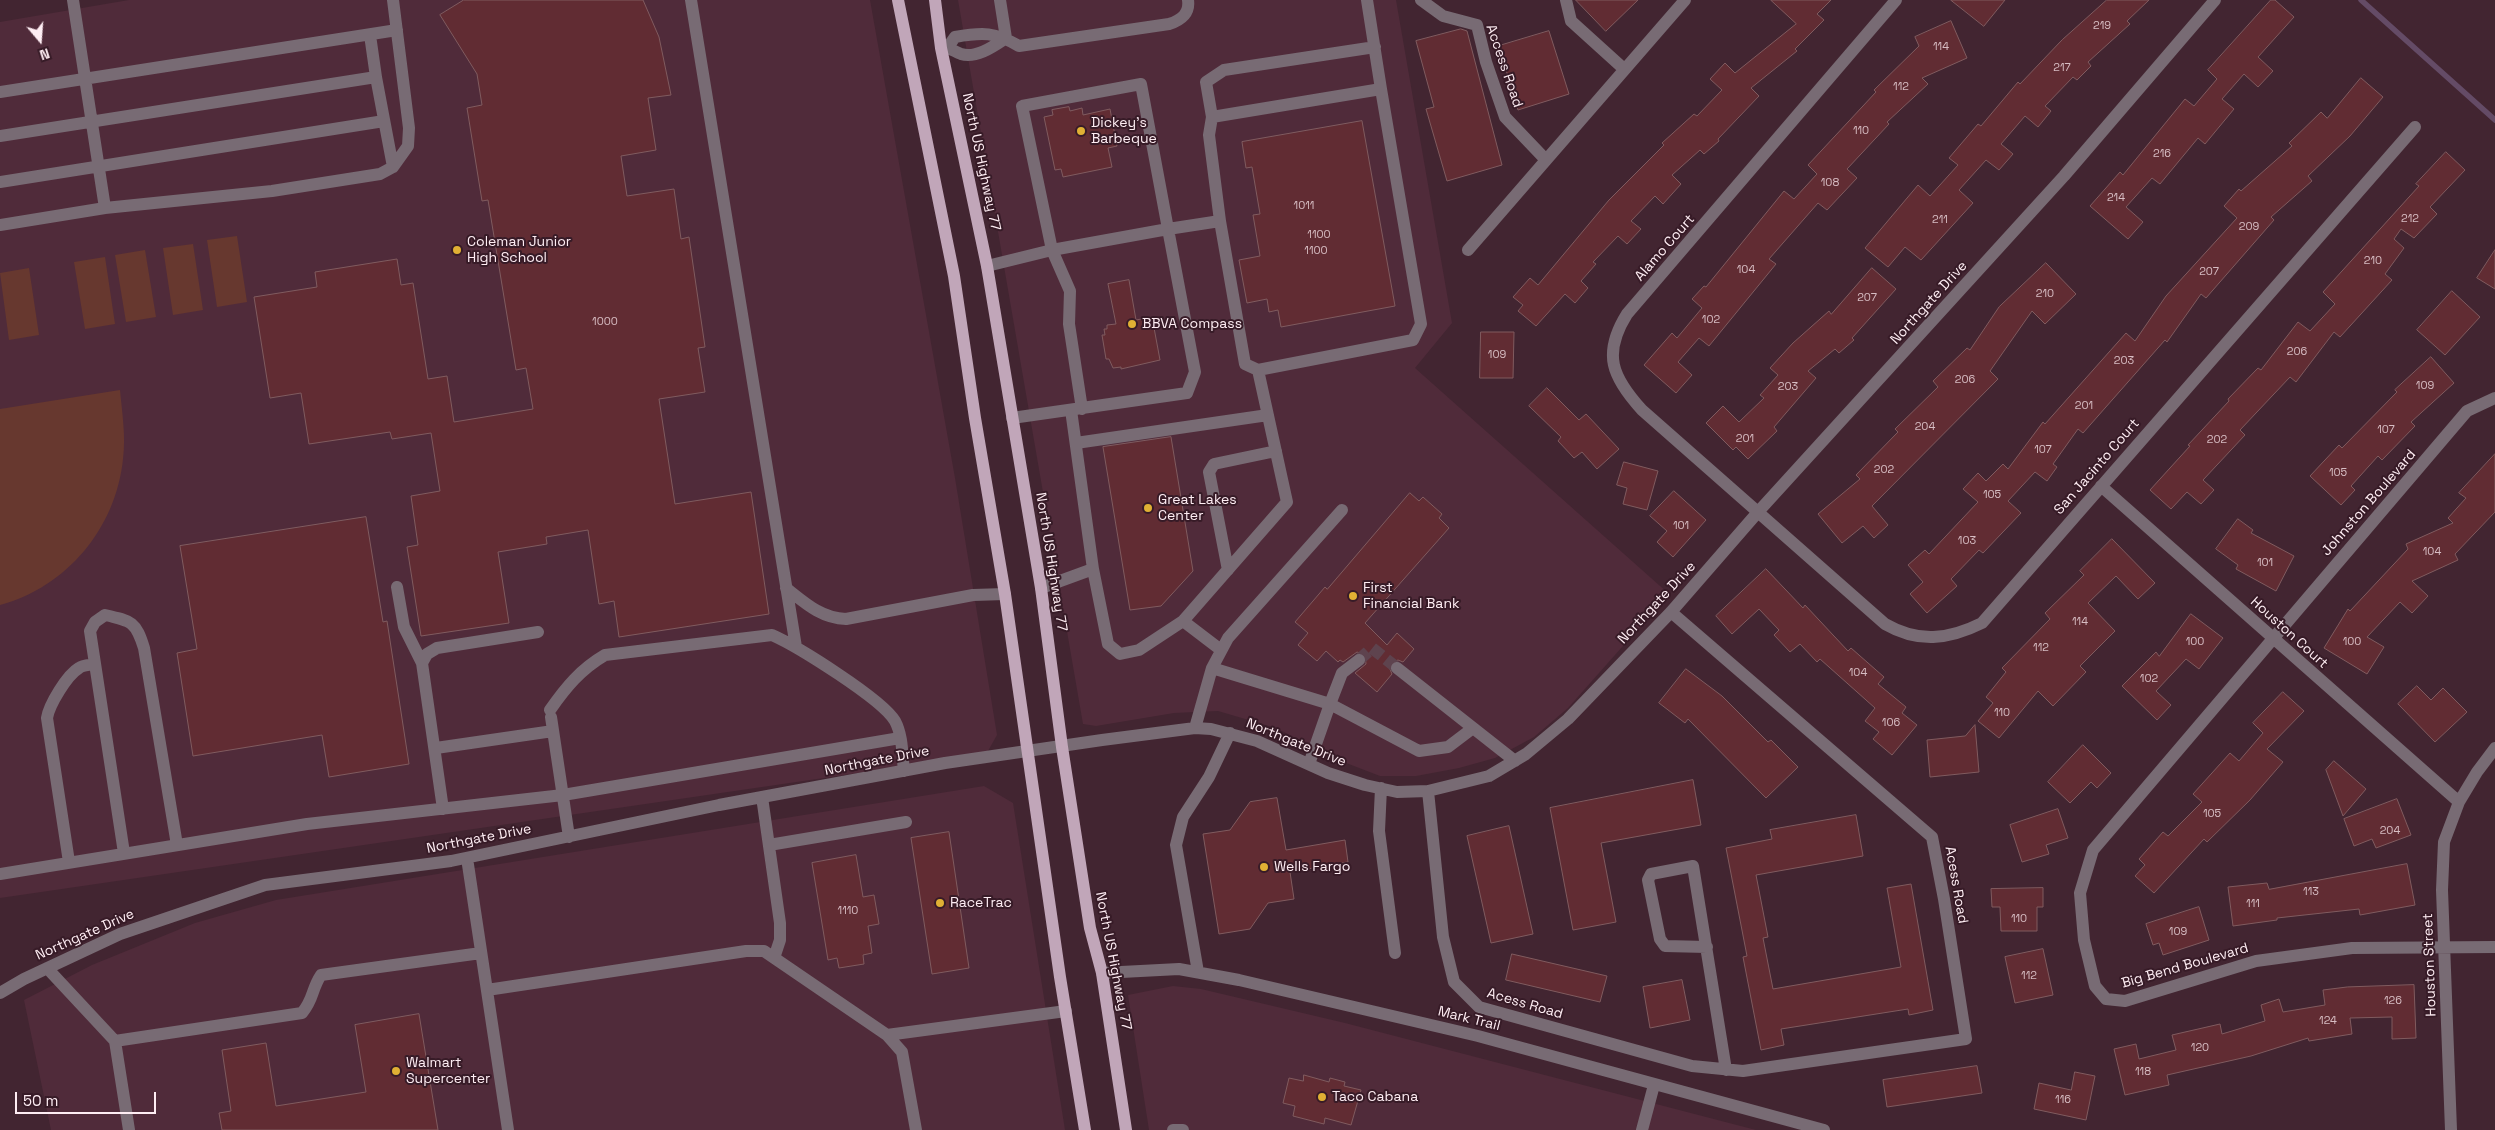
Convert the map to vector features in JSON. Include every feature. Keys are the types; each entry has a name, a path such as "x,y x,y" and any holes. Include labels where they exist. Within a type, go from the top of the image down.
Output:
{"main road":[{"path":"898,0 954,276 975,418 1006,594 1085,1130"},
{"name":"North US Highway 77","path":"935,0 987,266 1041,588 1062,746 1090,928 1102,972 1126,1130"}],"street":[{"path":"73,0 104,208"},
{"path":"0,225 104,208 272,191 358,179 380,174 393,167 408,146 409,128 393,0"},
{"path":"691,0 796,647"},
{"path":"1000,0 1006,38"},
{"path":"1006,38 985,51 963,55 944,48 955,37 983,32 1006,38 1019,46 1169,24 1184,17 1188,10 1188,0"},
{"path":"1366,0 1421,324 1413,340 1258,370 1245,364 1220,221 1209,135 1212,117 1206,82 1224,70 1374,48"},
{"name":"Access Road","path":"1421,0 1443,16 1477,25 1486,62 1505,117 1546,160"},
{"path":"1566,0 1570,21 1624,69"},
{"path":"1468,250 1685,0"},
{"name":"Alamo Court","path":"1758,512 1642,410 1623,390 1613,360 1612,347 1617,330 1627,314 1896,0"},
{"name":"Northgate Drive","path":"0,993 47,968 120,934 265,885 467,858 762,797 904,771 1062,746 1195,728 1230,733 1256,741 1328,773 1397,792 1428,791 1489,776 1526,754 1568,719 1671,612 1758,512 2064,176 2215,0"},
{"path":"0,92 397,30"},
{"path":"370,35 393,167"},
{"path":"0,136 376,77"},
{"path":"1012,418 1077,409 1187,392 1195,372 1141,84 1022,106 1052,250 1070,291 1069,324 1077,409 1076,442 1093,569 1108,644 1120,654 1139,650 1183,621 1287,502 1258,370"},
{"path":"1212,117 1382,90"},
{"path":"0,182 384,121"},
{"name":"San Jacinto Court","path":"1758,512 1885,624 1899,632 1925,638 1938,638 1963,632 1982,623 2415,127"},
{"path":"987,266 1052,250 1220,221"},
{"name":"Johnston Boulevard","path":"2273,638 2467,411 2495,398"},
{"path":"1076,442 1268,415"},
{"path":"1228,570 1209,472 1214,464 1276,451"},
{"name":"Houston Court","path":"2101,486 2459,802"},
{"path":"1195,728 1212,668 1228,638 1342,510"},
{"path":"1041,588 1093,569"},
{"path":"397,588 404,627 422,663 436,748 443,809"},
{"path":"786,588 807,605 834,618 846,618 973,595 1006,594"},
{"name":"Acess Road","path":"1428,791 1443,938 1454,982 1479,1007 1692,1066 1743,1072 1966,1039 1944,899 1932,837 1671,612"},
{"path":"124,853 90,631 95,622 106,615 125,620 138,630 148,670 178,845"},
{"path":"1183,621 1221,650"},
{"path":"422,663 427,654 437,648 538,632"},
{"path":"569,836 550,713 569,683 590,663 605,655 772,635 796,647 870,696 895,721 900,738 904,771"},
{"name":"Big Bend Boulevard","path":"2273,638 2093,850 2080,893 2084,940 2094,986 2106,999 2125,1001 2256,961 2352,948 2495,947"},
{"path":"1309,764 1342,673 1358,660"},
{"path":"69,862 47,718 48,710 70,675 80,667 95,664"},
{"path":"1212,668 1330,704 1418,751 1448,747 1473,728"},
{"path":"1397,668 1515,761"},
{"path":"436,748 553,730"},
{"path":"1198,972 1176,845 1183,816 1209,777 1230,733"},
{"path":"0,874 307,824 563,795 900,738"},
{"name":"Houston Street","path":"2450,1130 2444,948 2444,842 2459,802 2477,772 2495,748"},
{"path":"1381,788 1379,831 1395,953"},
{"path":"762,797 780,923 780,940 774,958"},
{"path":"769,845 906,822"},
{"path":"467,858 508,1130"},
{"path":"1707,947 1665,946 1660,940 1648,880 1652,874 1693,866 1707,947 1726,1070"},
{"path":"487,990 746,951 764,951 887,1035 902,1052 916,1130"},
{"path":"115,1042 302,1013 311,1003 313,987 322,975 481,953"},
{"path":"47,968 115,1042 129,1130"},
{"name":"Mark Trail","path":"1102,972 1179,969 1198,972 1478,1036 1824,1130"},
{"path":"887,1035 1066,1011"},
{"path":"1642,1130 1654,1085"},
{"path":"1173,1130 1183,1130"}],"shaded area":[{"name":"Coleman Junior High School","path":"129,0 870,0 955,478 997,735 988,751 968,757 0,898 0,22"},
{"path":"958,0 1396,0 1452,323 1415,368 1669,594 1568,708 1534,737 1495,758 1459,768 1416,776 1380,776 1341,761 1276,728 1218,711 1174,713 1096,726 1083,724"},
{"path":"237,236 247,302 217,307 207,240"},
{"path":"193,244 203,310 173,315 163,248"},
{"path":"145,250 156,317 126,322 115,255"},
{"path":"105,257 115,324 85,329 74,262"},
{"path":"29,268 39,335 9,340 0,273"},
{"path":"120,390 124,433 123,459 118,484 110,508 99,531 67,569 46,584 24,596 0,605 0,409"},
{"path":"984,786 1013,803 1065,1130 51,1130 24,1000 92,965 195,923 276,900"},
{"path":"1173,986 1201,989 1345,1023 1756,1130 1149,1130 1128,995"}],"building":[{"path":"464,0 643,0 659,37 671,95 648,98 656,150 621,156 627,196 674,189 681,239 689,237 705,347 698,348 705,392 659,399 675,504 751,492 769,614 619,637 614,601 599,604 588,530 546,537 547,544 498,552 509,623 421,636 407,547 418,545 411,496 440,491 431,433 392,439 390,432 309,444 301,393 270,398 254,297 317,287 315,272 397,259 401,285 413,283 428,379 447,376 454,422 533,409 526,368 516,370 488,200 482,201 467,108 482,105 477,74 440,15"},
{"path":"1576,0 1638,0 1606,31"},
{"path":"1771,0 1831,0 1817,14 1824,20 1795,49 1797,51 1751,88 1759,96 1718,139 1719,141 1704,154 1700,150 1672,175 1681,184 1663,204 1655,196 1631,221 1641,229 1627,244 1618,236 1593,262 1596,264 1581,281 1588,288 1575,303 1565,294 1536,326 1518,311 1523,305 1513,297 1530,278 1538,285 1609,200 1664,145 1662,143 1694,114 1697,116 1722,90 1710,79 1725,63 1735,73 1796,24"},
{"path":"1951,0 2005,0 1984,26"},
{"path":"2107,0 2149,0 2127,21 2130,24 2088,62 2091,66 2077,80 2073,77 2045,106 2051,111 2038,127 2025,116 2001,144 2013,154 1999,170 1986,160 1959,190 1973,203 1921,260 1905,247 1888,267 1865,248 1918,185 1930,196 1958,165 1949,158 1978,124 1981,126 2018,82 2020,84 2062,40"},
{"path":"2271,0 2275,0 2294,17 2258,57 2273,71 2258,87 2244,74 2222,99 2234,109 2205,144 2198,138 2160,184 2152,178 2126,207 2143,222 2128,239 2090,206 2120,172 2123,175 2185,99 2194,106 2217,79 2208,70"},
{"path":"1951,21 1967,58 1922,78 1928,84 1887,122 1889,124 1847,169 1857,178 1827,210 1818,203 1769,259 1776,264 1709,346 1699,338 1678,362 1692,375 1676,393 1644,365 1672,333 1677,338 1702,308 1692,299 1704,286 1706,287 1784,191 1794,199 1817,174 1808,165 1876,92 1874,90 1919,46 1915,37"},
{"path":"1461,29 1467,31 1502,165 1447,181 1426,109 1434,107 1416,41"},
{"path":"1549,31 1569,94 1518,110 1499,46"},
{"path":"2361,78 2383,97 2350,136 2308,176 2312,181 2271,217 2274,220 2206,298 2201,294 2167,342 2165,340 2083,433 2078,429 2053,464 2057,467 2047,481 2035,472 2008,501 2021,513 1983,553 1979,550 1951,579 1957,586 1927,613 1910,594 1923,582 1908,565 1925,550 1929,554 1978,502 1963,489 1978,473 1986,481 2003,464 2008,469 2043,422 2045,424 2126,333 2135,341 2166,296 2237,218 2224,206 2239,189 2241,191 2292,146 2289,143 2321,112 2327,118"},
{"name":"Dickey's Barbeque","path":"1069,107 1070,111 1082,108 1083,115 1110,109 1117,146 1108,148 1112,167 1063,177 1061,169 1055,170 1044,117 1053,115 1052,110"},
{"path":"1362,121 1395,306 1281,327 1278,310 1269,312 1267,299 1247,303 1239,260 1260,256 1253,215 1260,214 1252,167 1246,168 1242,142"},
{"path":"2446,152 2465,170 2430,207 2437,214 2414,238 2401,229 2394,239 2404,248 2385,274 2392,280 2340,337 2334,332 2296,382 2290,377 2240,430 2245,435 2203,480 2214,490 2201,504 2187,492 2171,509 2150,490 2229,401 2228,399 2258,368 2261,370 2298,322 2310,331 2335,304 2323,292 2419,186 2416,184"},
{"path":"2495,250 2495,289 2477,278"},
{"path":"2046,263 2076,294 2045,324 2032,311 1990,371 1998,379 1872,506 1888,525 1874,538 1863,526 1842,543 1818,514 1860,479 1856,475 1898,432 1895,429 1938,387 1933,381 1967,348 1970,350 1999,307"},
{"path":"1872,268 1896,289 1852,338 1854,340 1839,353 1835,349 1808,371 1816,378 1774,427 1777,431 1748,459 1736,447 1733,450 1706,423 1723,406 1739,422 1764,398 1760,395 1778,375 1770,368 1793,343 1829,311 1831,314"},
{"name":"BBVA Compass","path":"1129,280 1136,320 1152,317 1160,360 1121,369 1121,367 1113,368 1109,359 1106,359 1102,335 1105,335 1104,329 1107,329 1107,325 1116,324 1108,284"},
{"path":"2452,291 2480,317 2445,355 2417,330"},
{"path":"1481,332 1514,332 1513,378 1480,378"},
{"path":"2431,357 2454,383 2411,422 2415,426 2382,460 2378,456 2351,486 2355,490 2341,505 2310,476 2339,445 2342,448 2397,392 2395,390"},
{"path":"1547,388 1579,420 1586,414 1619,449 1597,469 1582,452 1574,458 1558,441 1561,437 1529,406"},
{"name":"Great Lakes Center","path":"1171,437 1193,571 1161,606 1130,610 1103,447"},
{"path":"2495,454 2495,512 2455,554 2458,560 2412,581 2428,596 2412,613 2400,602 2367,637 2384,647 2367,674 2324,648 2348,609 2350,611 2408,549 2406,544 2453,523 2448,518 2466,498 2459,493"},
{"path":"1624,462 1658,471 1647,510 1623,504 1627,488 1617,485"},
{"path":"1674,491 1706,520 1673,557 1657,542 1667,531 1650,516"},
{"name":"First Financial Bank","path":"1410,493 1419,501 1423,497 1442,514 1439,518 1449,528 1365,623 1387,645 1397,633 1414,649 1403,662 1398,660 1391,663 1389,667 1392,674 1377,692 1355,673 1366,664 1365,655 1357,652 1343,662 1340,660 1338,662 1326,651 1317,661 1298,645 1308,633 1295,622 1325,587 1327,589"},
{"path":"366,517 383,622 387,621 409,764 329,777 322,735 193,756 177,653 197,649 180,546"},
{"path":"2238,519 2253,530 2251,533 2294,556 2276,591 2236,569 2238,565 2216,549"},
{"path":"2112,539 2155,583 2138,599 2116,576 2088,603 2115,631 2080,666 2086,672 2053,706 2038,691 1999,738 1978,721 1993,703 1986,697 2006,672 2002,668 2050,619 2045,613 2084,575 2080,571"},
{"path":"1766,569 1803,608 1805,605 1848,651 1851,648 1884,677 1878,684 1906,707 1902,713 1917,725 1892,755 1873,739 1879,732 1865,721 1875,708 1820,659 1817,662 1800,644 1790,652 1774,635 1779,630 1759,609 1732,634 1716,616"},
{"path":"2191,614 2223,638 2199,669 2186,659 2156,691 2171,705 2157,720 2122,686 2156,652 2159,656"},
{"path":"1686,669 1722,696 1768,742 1771,740 1798,767 1766,798 1688,719 1685,723 1659,703"},
{"path":"2417,686 2431,700 2443,688 2467,712 2435,742 2398,704"},
{"path":"2283,692 2304,711 2267,749 2283,762 2250,800 2207,842 2204,839 2154,893 2135,876 2145,865 2139,859 2163,832 2168,836 2202,802 2193,794 2230,753 2239,761 2263,733 2253,723"},
{"path":"1975,725 1979,772 1930,777 1927,740 1965,736"},
{"path":"2083,745 2111,773 2097,788 2091,782 2070,803 2048,782"},
{"path":"2334,761 2366,789 2343,816 2326,770"},
{"path":"1693,780 1701,825 1601,843 1616,922 1573,930 1550,808"},
{"name":"Wells Fargo","path":"1277,798 1286,850 1345,840 1348,862 1290,872 1294,899 1268,903 1250,929 1219,934 1203,834 1230,830 1250,802"},
{"path":"2397,799 2411,835 2376,848 2372,839 2354,846 2344,819"},
{"path":"2058,809 2068,838 2046,845 2049,854 2022,862 2010,825"},
{"path":"1856,815 1863,856 1756,875 1768,937 1763,938 1773,989 1901,967 1887,888 1911,884 1933,1010 1909,1015 1908,1009 1781,1029 1784,1045 1761,1050 1743,957 1747,956 1726,848 1772,839 1770,830"},
{"path":"1509,826 1533,934 1491,943 1467,836"},
{"name":"RaceTrac","path":"949,832 969,968 932,974 911,838"},
{"path":"856,855 863,897 874,895 879,924 868,926 872,953 863,955 864,964 839,968 837,958 828,960 812,863"},
{"path":"2407,864 2415,905 2360,915 2359,909 2277,918 2277,920 2233,926 2228,887 2267,883 2269,889"},
{"path":"2043,888 2043,907 2037,907 2037,931 2001,931 2000,907 1992,907 1991,889"},
{"path":"2199,907 2209,940 2163,955 2159,943 2153,945 2146,924"},
{"path":"2043,949 2053,995 2015,1003 2005,957"},
{"path":"1512,954 1607,976 1600,1002 1506,980"},
{"path":"1682,980 1690,1020 1650,1028 1643,987"},
{"path":"2414,985 2416,1038 2392,1039 2392,1017 2350,1018 2352,1034 2309,1041 2308,1038 2251,1056 2167,1075 2169,1085 2125,1095 2114,1049 2136,1044 2139,1059 2176,1050 2172,1035 2220,1024 2222,1034 2265,1021 2261,1005 2279,999 2283,1012 2325,1005 2323,990 2347,987"},
{"name":"Walmart Supercenter","path":"419,1014 438,1130 222,1130 219,1113 231,1111 222,1050 266,1043 276,1106 366,1092 355,1025"},
{"path":"1977,1066 1982,1093 1887,1107 1883,1080"},
{"path":"2075,1072 2095,1076 2086,1120 2034,1109 2039,1083 2071,1090"},
{"name":"Taco Cabana","path":"1304,1075 1329,1082 1330,1078 1345,1082 1344,1086 1361,1090 1351,1125 1325,1118 1324,1124 1293,1116 1295,1106 1283,1103 1289,1078 1303,1081"}],"waterway":[{"path":"2361,0 2495,120"}],"tunnel":[{"path":"1359,660 1372,648 1397,668"}],"place":[{"name":"Dickey's Barbeque","path":"1081,131"},
{"name":"Coleman Junior High School","path":"457,250"},
{"name":"BBVA Compass","path":"1132,324"},
{"name":"Great Lakes Center","path":"1148,508"},
{"name":"First Financial Bank","path":"1353,596"},
{"name":"Wells Fargo","path":"1264,867"},
{"name":"RaceTrac","path":"940,903"},
{"name":"Walmart Supercenter","path":"396,1071"},
{"name":"Taco Cabana","path":"1322,1097"}]}
